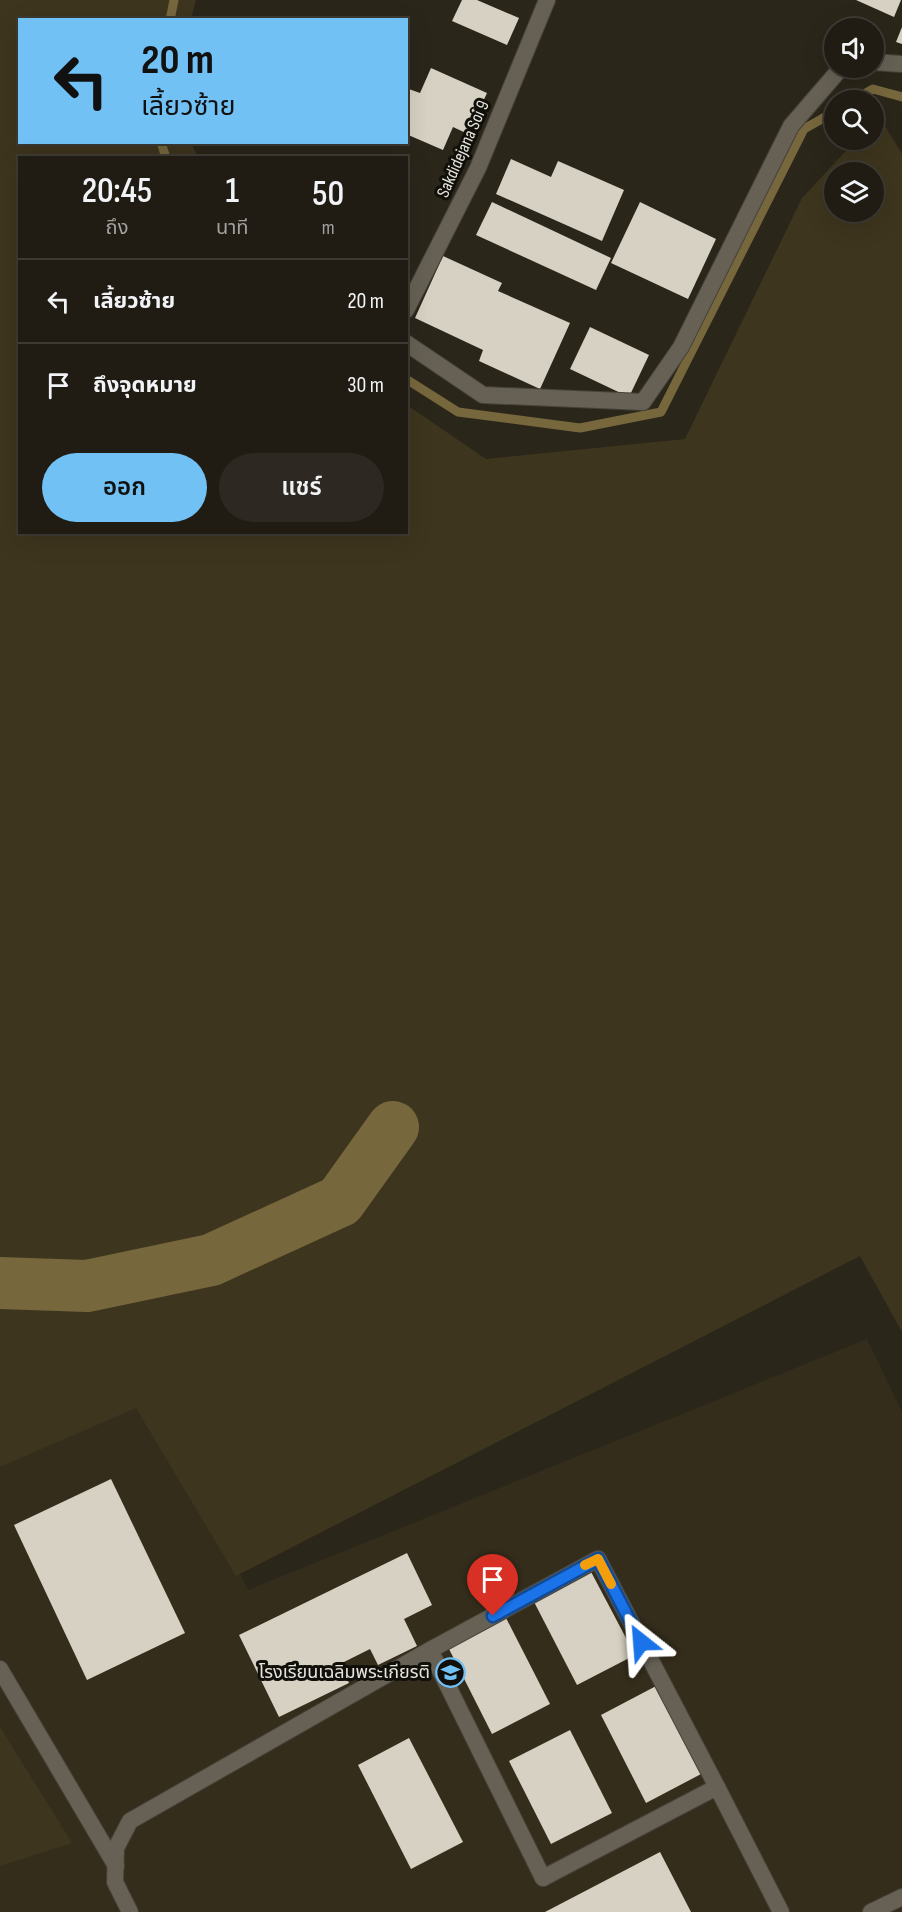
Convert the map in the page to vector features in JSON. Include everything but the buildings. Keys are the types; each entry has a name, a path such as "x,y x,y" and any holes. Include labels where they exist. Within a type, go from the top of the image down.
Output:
{"street":[{"name":"Sakdidejana Soi 9","path":"408,306 478,168 547,0"},
{"path":"884,63 902,64"},
{"path":"408,344 483,395 643,402 681,347 791,126 832,78"},
{"path":"130,1912 115,1882 116,1848 130,1821 430,1650 598,1559 781,1912"},
{"path":"430,1650 543,1878 717,1787"},
{"path":"0,1669 116,1867"},
{"path":"872,1912 902,1897"}],"shaded area":[{"path":"0,0 196,0 191,18 18,18 18,144 192,144 198,156 18,156 18,534 408,534 408,406 486,459 685,439 802,198 824,174 824,222 884,222 884,162 836,162 847,150 884,150 884,124 902,154 902,1332 860,1256 236,1576 136,1408 0,1467"},
{"name":"โรงเรียนเฉลิมพระเกียรติ","path":"867,1339 902,1412 902,1912 0,1912 0,1449 150,1384 248,1590"},
{"path":"0,1727 72,1843 0,1866"}],"waterway":[{"path":"170,18 174,0"},
{"path":"871,90 877,90"},
{"path":"884,92 902,97"},
{"path":"408,380 458,412 580,428 661,412 804,129 824,118"},
{"path":"162,144 165,156"},
{"path":"0,1283 87,1286 211,1260 340,1201 393,1127"}],"slow traffic":[{"path":"585,1565 598,1559 611,1584"}],"place":[{"name":"โรงเรียนเฉลิมพระเกียรติ","path":"451,1672"}],"route":[{"path":"493,1616 598,1559 641,1642"}]}
